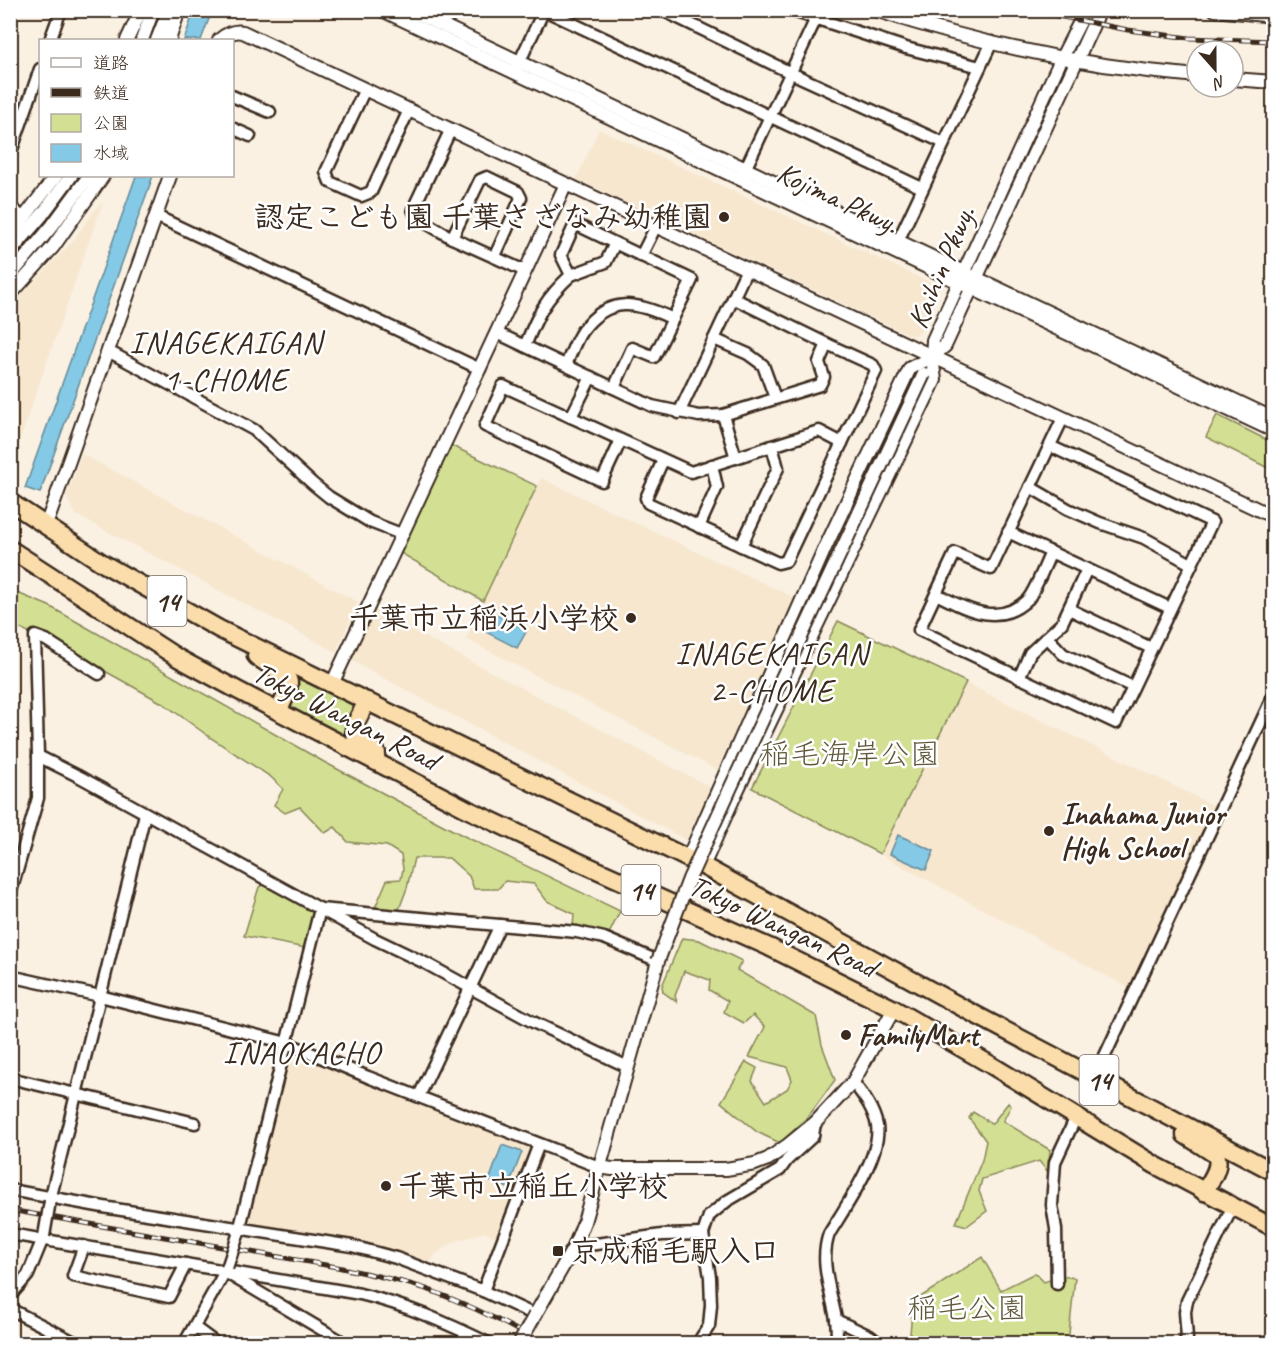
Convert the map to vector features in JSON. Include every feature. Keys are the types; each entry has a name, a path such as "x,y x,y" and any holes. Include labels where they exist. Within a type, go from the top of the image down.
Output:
{"highway":[{"name":"Tokyo Wangan Road","path":"10,502 104,564 219,629 696,862 1274,1172"},
{"name":"Tokyo Wangan Road","path":"11,550 178,658 413,782 577,861 780,952 894,1009 981,1059 1140,1157 1232,1208 1274,1228"},
{"path":"219,629 269,666 285,674 290,685 278,711"},
{"path":"368,701 353,729 355,736 413,782"},
{"path":"1146,1105 1194,1143 1218,1157 1218,1166 1204,1192"}],"street":[{"path":"50,39 61,10"},
{"path":"127,39 141,10"},
{"path":"141,39 153,10"},
{"path":"158,39 169,10"},
{"path":"169,39 179,10"},
{"name":"Kojima Pkwy.","path":"382,10 517,68 743,174 1274,431"},
{"name":"Kojima Pkwy.","path":"410,10 517,68"},
{"path":"662,10 790,73 944,143"},
{"path":"790,10 818,15 906,48 980,67"},
{"path":"875,10 992,42 1062,57 1185,74"},
{"name":"Kaihin Pkwy.","path":"932,357 933,340 1062,57 1086,10"},
{"name":"Kaihin Pkwy.","path":"932,357 945,346 1100,10"},
{"path":"1215,10 1274,16"},
{"path":"517,68 544,11 922,188"},
{"path":"743,174 818,15"},
{"path":"221,39 236,31 243,32 1274,517"},
{"path":"898,241 992,42"},
{"path":"10,155 39,72"},
{"path":"1245,80 1274,82"},
{"path":"365,89 326,172 330,182 362,196 370,192 409,110"},
{"path":"234,97 270,112"},
{"path":"234,129 250,136"},
{"path":"451,129 413,209 416,217 452,238 525,271"},
{"name":"Kojima Pkwy.","path":"743,174 898,241 962,278"},
{"path":"10,236 55,177"},
{"path":"10,252 42,215 69,177"},
{"path":"10,276 52,226 88,177"},
{"path":"10,295 53,247 102,177"},
{"path":"44,525 49,517 170,177"},
{"path":"452,238 480,180 487,177 518,192 521,198 495,256"},
{"path":"332,684 566,184"},
{"path":"10,207 24,218"},
{"path":"156,216 480,369"},
{"path":"572,275 561,255 575,224 692,280 654,357 632,348 614,388"},
{"path":"641,256 656,226"},
{"path":"525,346 538,313 553,292 572,275 606,262 615,243"},
{"path":"679,413 747,269"},
{"name":"Kojima Pkwy.","path":"974,284 1274,419"},
{"path":"663,460 646,498 648,503 778,563 786,561 876,370 873,364 733,298"},
{"path":"566,365 582,332 603,310 629,304 649,307 673,319"},
{"path":"497,333 652,406 699,416 723,415 820,385 824,377 819,362 827,344"},
{"path":"714,339 748,354 763,364 776,398"},
{"path":"108,351 254,430 329,497 370,522 401,534"},
{"path":"519,1344 574,1247 584,1222 658,961 689,879 932,357"},
{"path":"696,862 825,548 910,368 932,357"},
{"path":"696,862 735,795 935,380 932,357"},
{"path":"571,417 591,377"},
{"path":"621,440 602,481 485,426 503,386 691,472 819,431 842,443"},
{"path":"723,415 736,458"},
{"path":"1050,446 1212,522 1116,723 919,630 955,554 991,569 1063,418"},
{"path":"741,546 778,468 772,446"},
{"path":"699,527 717,487 712,465"},
{"path":"1030,487 1068,509 1144,538 1191,564"},
{"path":"1008,532 1170,608"},
{"path":"936,594 982,614 1009,612 1029,598 1051,552"},
{"path":"1019,678 1030,652 1062,623 1087,569"},
{"path":"1069,609 1151,648"},
{"path":"10,895 38,798 34,636 46,640 99,674"},
{"path":"1047,637 1063,654 1133,687"},
{"path":"1095,1077 1274,694"},
{"path":"38,756 533,1022 628,1067"},
{"path":"10,1296 28,1275 44,1238 75,1093 145,814"},
{"path":"320,909 577,932 604,938 658,961"},
{"path":"184,1344 226,1270 239,1231 320,909"},
{"path":"419,1096 500,925"},
{"path":"10,976 287,1043 539,1144 599,1167 612,1169 740,1168 768,1158 815,1123 853,1082 894,1009"},
{"path":"10,1078 195,1123"},
{"path":"837,1344 836,1320 826,1269 825,1246 829,1234 868,1167 878,1137 877,1124 870,1106 853,1082"},
{"path":"1057,1284 1056,1229 1052,1206 1055,1162 1076,1117"},
{"path":"701,1344 701,1338 709,1326 711,1305 704,1234 710,1216 727,1201 780,1170 786,1160 813,1136 815,1123"},
{"path":"483,1291 539,1144"},
{"path":"10,1190 239,1231 352,1246 396,1258 483,1291 535,1315"},
{"path":"1183,1344 1188,1338 1185,1312 1187,1301 1232,1208"},
{"path":"10,1234 349,1292 392,1302 428,1315 490,1344"},
{"path":"574,1247 662,1235 704,1234"},
{"path":"84,1246 74,1276 169,1297 186,1264"},
{"path":"226,1270 346,1344"},
{"path":"10,1310 78,1344"},
{"path":"836,1320 870,1336 880,1344"},
{"path":"194,1327 217,1344"}],"shaded area":[{"name":"認定こども園 千葉さざなみ幼稚園","path":"599,129 936,285 938,293 919,334 912,336 576,179"},
{"path":"99,204 102,204 11,465 11,306 73,241"},
{"path":"82,454 358,602 336,652 76,515 66,497"},
{"name":"千葉市立稲浜小学校","path":"541,478 795,598 717,770 466,639"},
{"path":"373,610 712,788 686,840 350,660"},
{"name":"Inahama Junior High School","path":"966,683 1215,806 1129,988 881,855"},
{"name":"千葉市立稲丘小学校","path":"294,1054 528,1146 531,1151 497,1237 484,1232 454,1242 437,1253 427,1267 250,1227 246,1220 288,1056"}],"green space":[{"path":"1217,415 1273,443 1272,470 1206,437"},
{"path":"448,444 537,486 483,601 399,552"},
{"path":"10,590 49,606 324,762 462,835 620,911 607,938 573,927 574,914 547,901 534,884 505,881 498,889 474,889 469,876 449,858 414,858 407,888 398,912 374,910 387,880 401,879 403,869 401,855 387,846 348,842 335,827 325,833 300,807 285,813 274,805 283,789 271,777 164,704 44,637 11,626"},
{"name":"稲毛海岸公園","path":"838,621 966,682 880,854 752,788"},
{"path":"296,676 357,706 349,740 289,709 298,686"},
{"path":"264,884 311,909 314,914 305,948 244,936 259,887"},
{"path":"682,938 699,940 742,961 737,970 816,1016 822,1045 835,1080 808,1117 780,1143 757,1132 721,1102 746,1062 757,1068 752,1081 766,1102 787,1089 792,1080 787,1067 749,1057 765,1027 753,1015 744,1023 724,1012 728,1001 709,990 710,980 684,971 675,996 677,1002 663,992 662,986"},
{"path":"1008,1103 1011,1106 1003,1121 1050,1150 1048,1172 1039,1161 982,1179 979,1191 987,1211 967,1226 956,1223 982,1160 986,1141 969,1118 973,1112 992,1124"},
{"name":"稲毛公園","path":"982,1257 1001,1290 1035,1273 1044,1282 1062,1276 1075,1278 1068,1343 909,1344 913,1302"}],"water":[{"path":"194,11 212,11 201,39 184,39"},
{"path":"136,177 153,177 40,493 25,488"},
{"path":"492,612 527,630 517,648 482,630"},
{"path":"898,835 934,851 926,870 890,854"},
{"path":"502,1145 522,1152 508,1188 489,1181"}],"railway":[{"path":"1028,10 1128,30 1189,38 1274,41"},
{"path":"10,1210 337,1267 396,1280 460,1302 541,1344"}],"place":[{"name":"認定こども園 千葉さざなみ幼稚園","path":"724,217"},
{"name":"千葉市立稲浜小学校","path":"631,618"},
{"name":"Inahama Junior High School","path":"1049,831"},
{"name":"FamilyMart","path":"846,1035"},
{"name":"千葉市立稲丘小学校","path":"386,1186"},
{"name":"京成稲毛駅入口","path":"558,1251"}],"district":[{"name":"INAGEKAIGAN 1-CHOME","path":"226,360"},
{"name":"INAGEKAIGAN 2-CHOME","path":"772,672"},
{"name":"INAOKACHO","path":"302,1052"}]}
